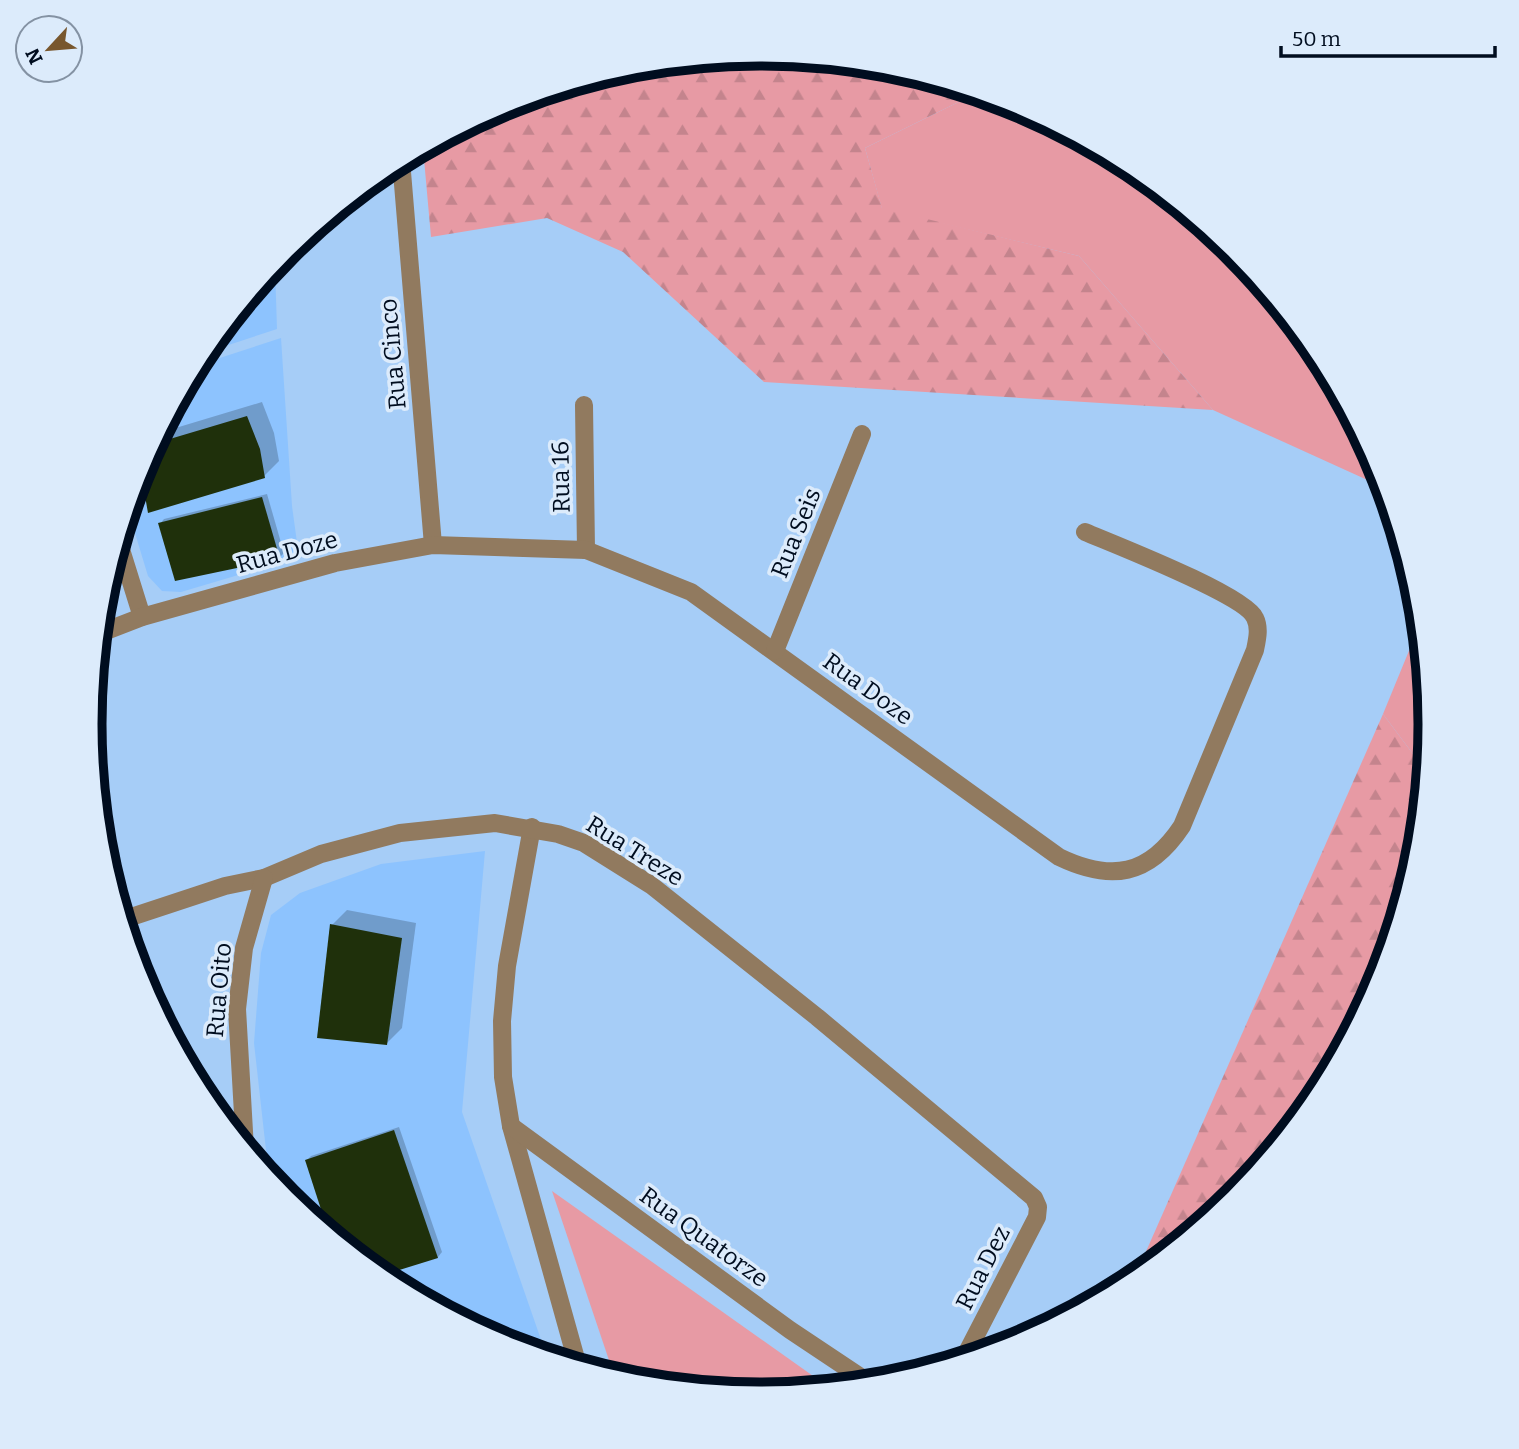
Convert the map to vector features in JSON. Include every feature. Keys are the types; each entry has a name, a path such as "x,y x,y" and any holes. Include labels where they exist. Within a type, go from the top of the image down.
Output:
{"street":[{"name":"Rua Cinco","path":"402,172 433,545"},
{"name":"Rua 16","path":"584,405 586,550"},
{"name":"Rua Seis","path":"775,651 862,434"},
{"name":"Rua Doze","path":"108,630 142,617 335,563 433,545 586,550 691,592 1059,858 1096,872 1117,873 1147,863 1167,848 1182,826 1255,650 1257,629 1255,618 1243,605 1085,532"},
{"path":"123,557 142,617"},
{"name":"Rua Treze","path":"130,917 225,886 264,878 321,854 400,834 472,824 532,827 584,843 651,885 817,1017 1034,1198"},
{"path":"532,827 507,966 502,1021 503,1077 511,1126 575,1356"},
{"name":"Rua Oito","path":"244,1133 237,1009 244,948 264,878"},
{"name":"Rua Quatorze","path":"511,1126 790,1330 857,1375"},
{"name":"Rua Dez","path":"969,1349 1037,1217 1038,1207 1034,1198"}],"shaded area":[{"path":"275,280 277,329 220,348"},
{"path":"281,338 292,506 299,557 181,592 162,591 148,576 133,525 169,433 211,361"},
{"path":"485,851 462,1112 543,1346 468,1315 394,1272 326,1219 269,1162 254,1043 261,953 271,915 300,893 381,864"}],"green space":[{"path":"760,66 845,72 888,79 965,99 865,148 882,208 1079,256 1213,410 764,382 623,252 547,218 431,237 424,159 468,134 548,101 586,90 674,72"},
{"path":"965,99 1051,134 1125,177 1180,219 1282,324 1307,359 1350,433 1370,481 1213,410 1079,256 882,209 865,148"},
{"path":"1180,219 1225,259 1265,304"},
{"path":"1412,643 1418,724 1416,759 1383,714"},
{"path":"1383,714 1416,759 1412,810 1405,853 1383,936 1350,1016 1307,1090 1254,1158 1225,1190 1142,1260"},
{"path":"552,1191 818,1380 716,1381 674,1377 611,1365"}],"building":[{"path":"247,416 260,449 265,478 148,513 145,496 142,497 166,440"},
{"path":"262,497 280,559 175,581 158,523"},
{"path":"330,924 402,938 387,1045 317,1038"},
{"path":"394,1130 438,1258 394,1272 359,1247 323,1217 305,1160"}]}
